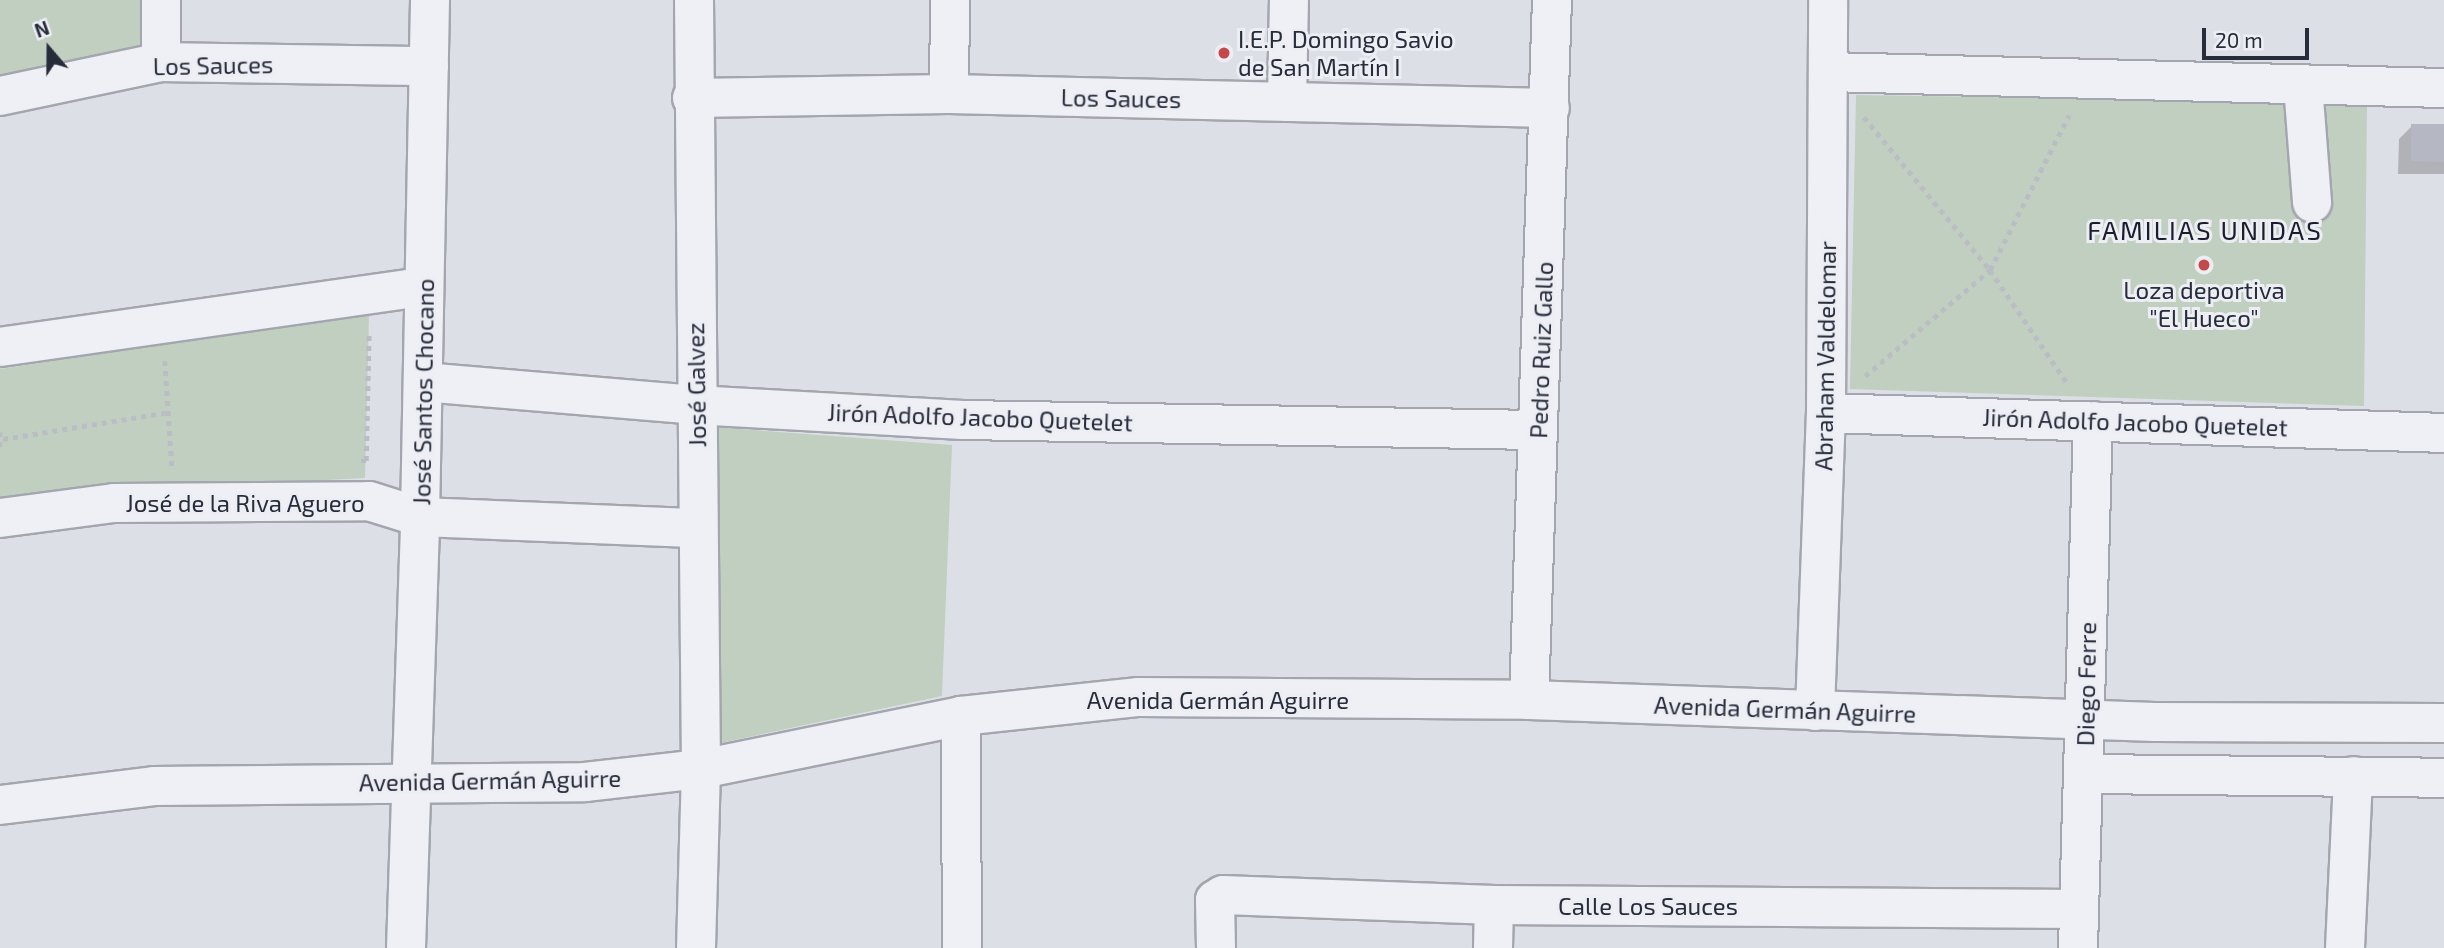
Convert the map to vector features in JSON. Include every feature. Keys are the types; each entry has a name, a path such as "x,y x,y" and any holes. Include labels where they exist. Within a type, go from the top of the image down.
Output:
{"street":[{"path":"161,0 161,62"},
{"name":"José Santos Chocano","path":"406,948 421,517 430,0"},
{"name":"José Galvez","path":"694,0 692,98 701,769 696,948"},
{"path":"948,94 950,0"},
{"path":"1287,102 1289,0"},
{"name":"Pedro Ruiz Gallo","path":"1529,700 1552,0"},
{"name":"Abraham Valdelomar","path":"1815,711 1826,412 1828,0"},
{"name":"Los Sauces","path":"0,96 161,62 429,66"},
{"path":"1828,72 2444,88"},
{"path":"2304,85 2312,203"},
{"name":"Los Sauces","path":"692,98 948,94 1550,108"},
{"path":"0,347 424,287"},
{"name":"Jirón Adolfo Jacobo Quetelet","path":"423,382 695,405 963,420 1538,430"},
{"name":"Jirón Adolfo Jacobo Quetelet","path":"1826,412 2444,433"},
{"name":"Diego Ferre","path":"2078,948 2093,421"},
{"name":"José de la Riva Aguero","path":"0,518 114,503 369,501 421,517 698,528"},
{"name":"Avenida Germán Aguirre","path":"0,805 89,790 154,786 584,782 701,769 961,716 1139,697 1529,700 2084,718 2444,723"},
{"path":"961,716 962,948"},
{"path":"2085,774 2444,778"},
{"path":"2345,948 2353,776"},
{"name":"Calle Los Sauces","path":"1216,948 1218,897 1494,905 2079,909"},
{"path":"1493,948 1494,905"}],"path":[{"path":"1828,72 1990,270 2093,421"},
{"path":"1826,412 1990,270 2087,79"},
{"path":"352,461 366,461 369,320"},
{"path":"164,348 174,466"},
{"path":"3,439 169,412"},
{"path":"0,432 3,439 0,452"},
{"path":"160,467 187,466"}],"green space":[{"path":"0,0 141,0 142,46 0,76"},
{"path":"1856,95 2367,103 2364,406 1850,389"},
{"path":"369,313 365,478 0,497 0,369"},
{"path":"714,427 952,445 942,696 720,743"}],"building":[{"path":"2411,124 2444,124 2444,162 2411,161"}],"place":[{"name":"I.E.P. Domingo Savio de San Martín I","path":"1224,53"},
{"name":"Loza deportiva \"El Hueco\"","path":"2204,265"}],"district":[{"name":"FAMILIAS UNIDAS","path":"2205,230"}]}
